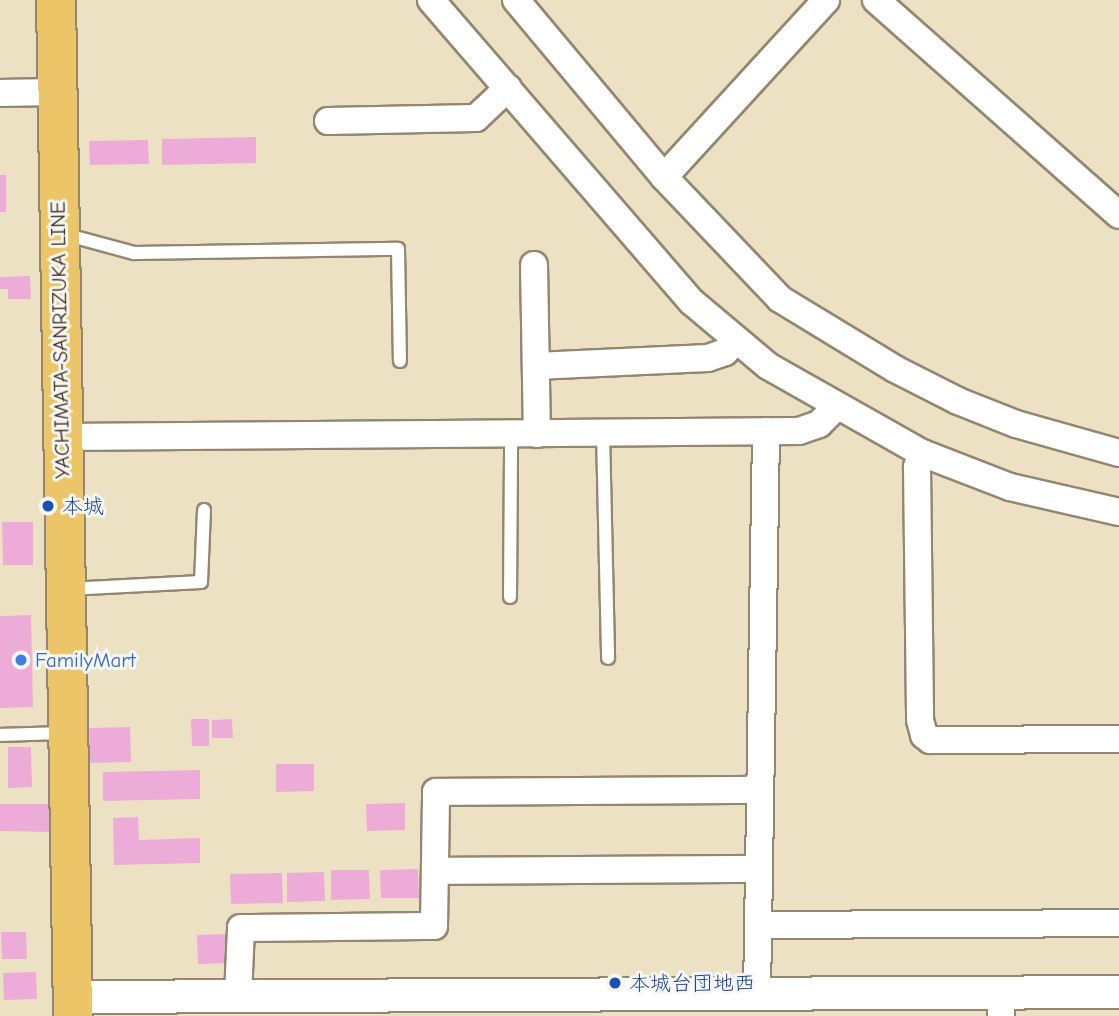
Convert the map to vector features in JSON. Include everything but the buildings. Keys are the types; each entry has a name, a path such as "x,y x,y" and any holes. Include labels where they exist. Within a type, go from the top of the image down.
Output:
{"main road":[{"name":"YACHIMATA-SANRIZUKA LINE","path":"56,0 72,1007"}],"street":[{"path":"430,0 692,302 735,341 836,407 922,453 1010,487 1119,512"},
{"path":"516,0 664,177 754,274 821,327 958,401 1016,424 1119,453"},
{"path":"664,177 826,0"},
{"path":"876,0 1119,215"},
{"path":"328,121 475,118 508,88"},
{"path":"0,93 57,92"},
{"path":"534,265 537,434"},
{"path":"536,366 708,358 725,352 735,341"},
{"path":"61,437 766,431 809,429 836,407"},
{"path":"757,994 758,790 766,431"},
{"path":"922,453 918,467 919,720 924,736 930,740 1119,739"},
{"path":"238,995 241,928 434,926 436,792 758,790"},
{"path":"435,871 759,869"},
{"path":"758,925 1119,923"},
{"path":"72,1007 238,995 757,994 1001,1004 1119,992"}],"lane":[{"path":"58,233 134,253 398,249 400,361"},
{"path":"603,433 608,658"},
{"path":"510,597 511,434"},
{"path":"64,589 195,585 204,576 204,510"},
{"path":"0,735 67,733"}],"place":[{"name":"本城","path":"48,506"},
{"name":"FamilyMart","path":"21,660"},
{"name":"本城台団地西","path":"615,983"}]}
